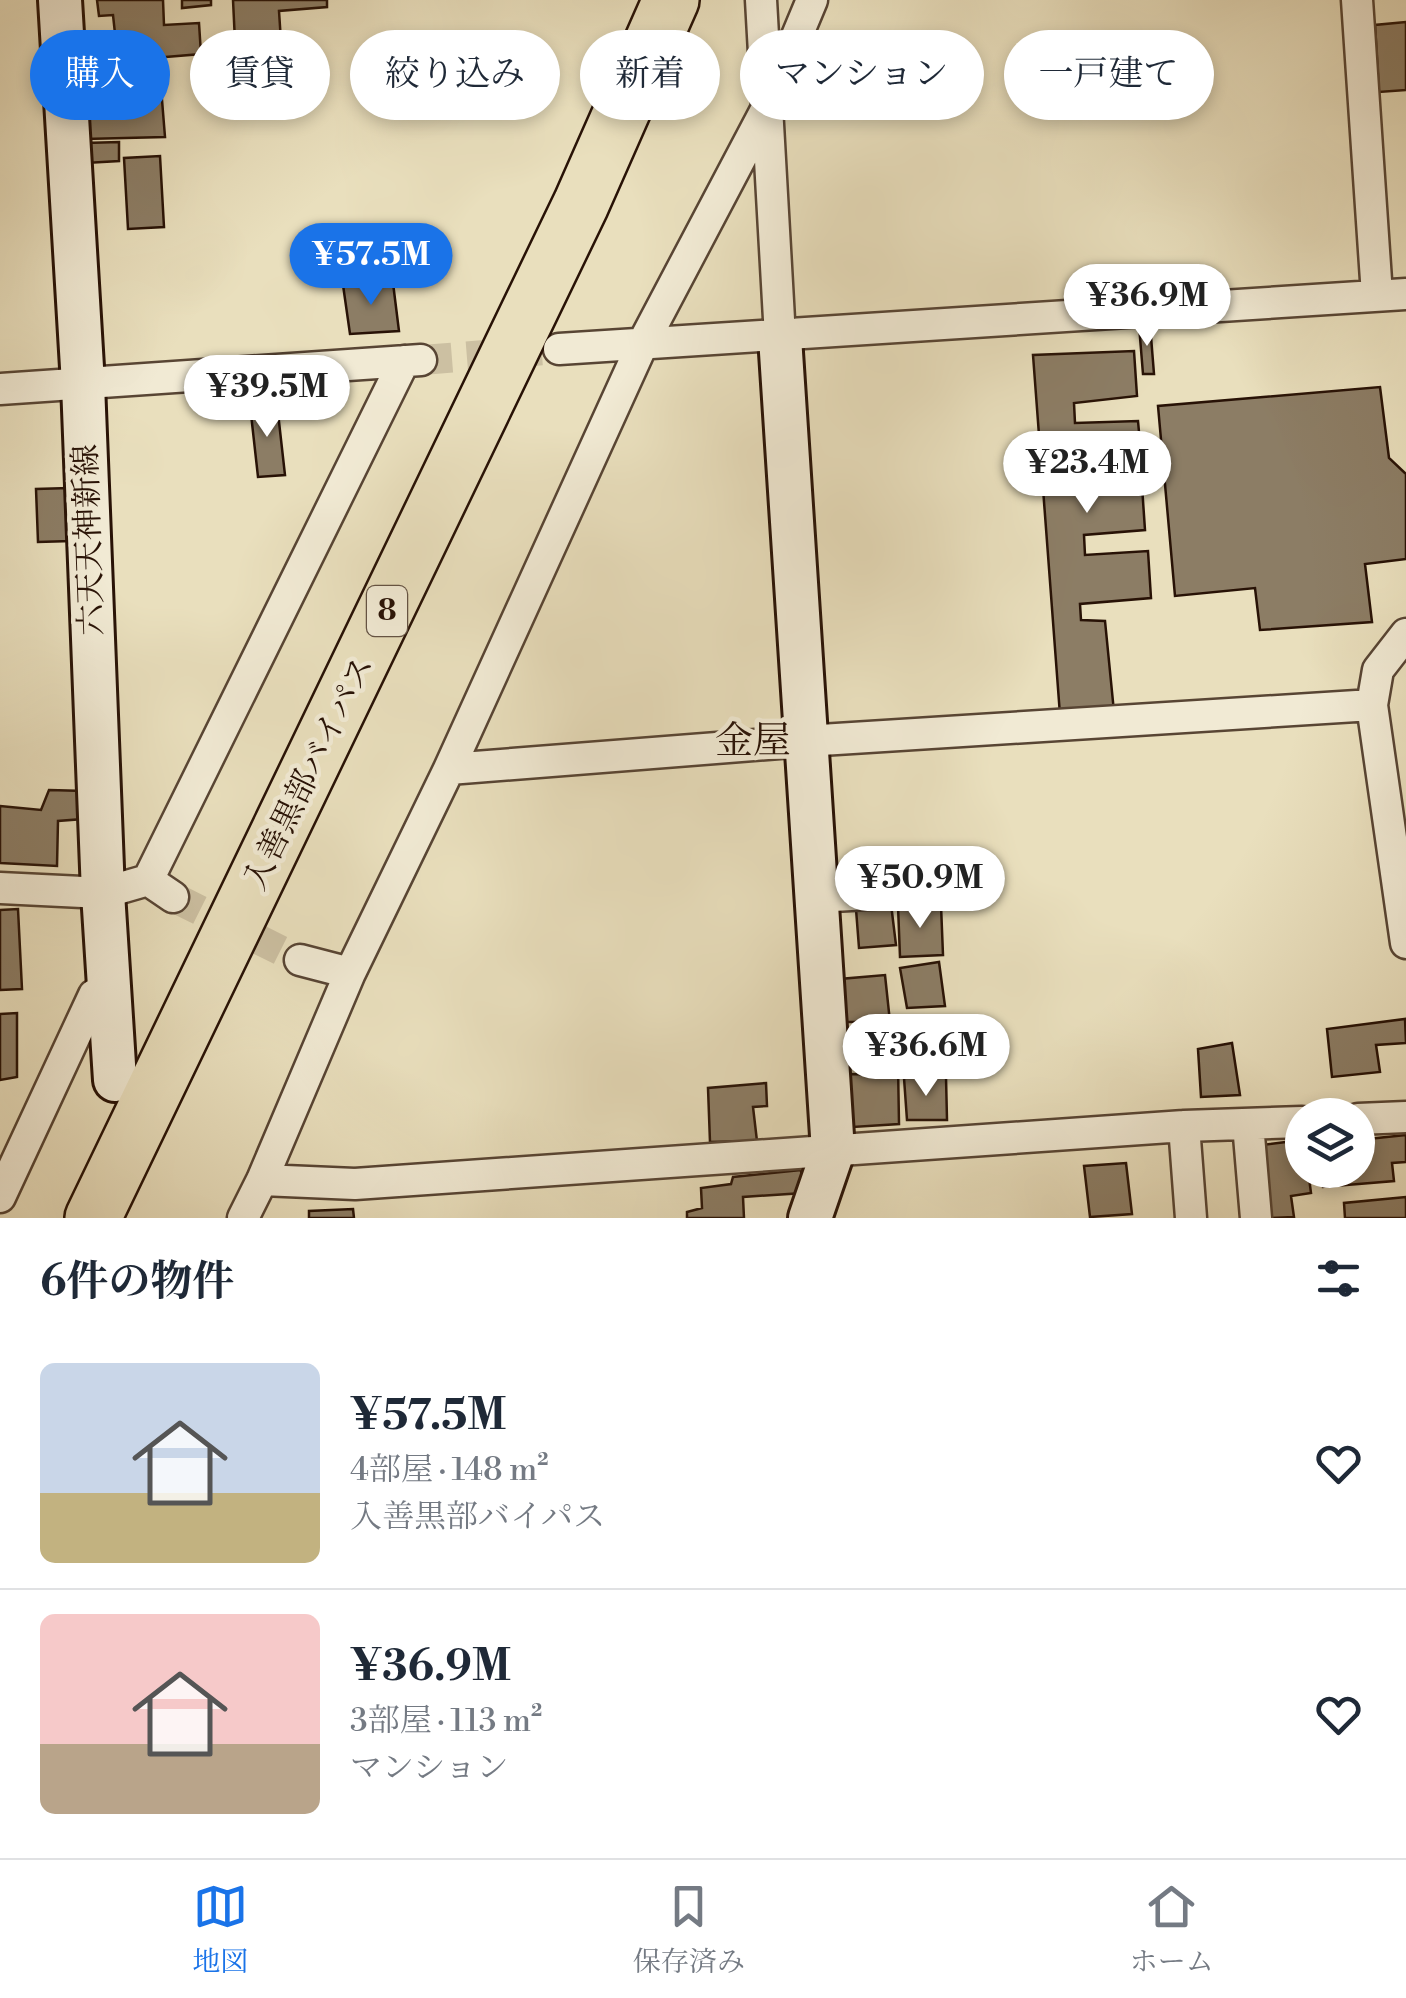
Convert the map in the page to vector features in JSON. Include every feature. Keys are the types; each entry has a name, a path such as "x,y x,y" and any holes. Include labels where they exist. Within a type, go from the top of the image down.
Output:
{"highway":[{"name":"入善黒部バイパス","path":"93,1218 581,204 672,0"}],"main road":[{"name":"六天天神新線","path":"60,0 83,384 103,893 116,1080"},
{"path":"780,337 833,1151 810,1218"}],"street":[{"path":"761,0 763,30"},
{"path":"800,30 812,0"},
{"path":"559,350 1392,295 1358,0"},
{"path":"242,1218 350,973 449,770 642,345 761,120"},
{"path":"768,120 780,337"},
{"path":"0,389 413,361 160,888 103,893 0,888"},
{"path":"1406,634 1378,670 1372,705 1395,787 1406,943"},
{"path":"449,770 805,741 1372,705"},
{"path":"815,896 940,890"},
{"path":"300,960 350,973"},
{"path":"0,1197 94,995 112,990"},
{"path":"825,1049 951,1043"},
{"path":"1375,1118 1406,1117"},
{"path":"262,1180 355,1184 1184,1126 1285,1123"},
{"path":"1248,1124 1256,1218"},
{"path":"1184,1126 1190,1218"}],"building":[{"path":"97,0 163,0 164,25 199,23 199,30 190,30 190,55 170,57 170,30 115,30 113,15 99,16"},
{"path":"182,0 211,0 211,5 182,8"},
{"path":"233,0 327,0 327,7 279,11 280,30 234,30"},
{"path":"1406,22 1406,90 1379,92 1375,25"},
{"path":"84,120 164,120 165,137 85,139"},
{"path":"119,142 119,161 86,163 85,143"},
{"path":"160,156 164,227 128,229 124,158"},
{"path":"393,283 399,331 350,334 343,285"},
{"path":"1150,324 1154,374 1143,374 1139,325"},
{"path":"1134,351 1137,396 1074,403 1075,423 1138,421 1142,465 1076,469 1079,490 1142,486 1145,530 1084,535 1085,555 1148,551 1151,598 1080,604 1081,620 1105,621 1114,712 1060,715 1033,355"},
{"path":"1380,387 1389,458 1406,474 1406,559 1365,564 1372,622 1260,630 1255,588 1175,596 1158,406"},
{"path":"277,404 285,475 258,477 250,405"},
{"path":"69,488 71,541 38,542 36,489"},
{"path":"49,790 85,791 83,819 58,821 57,866 0,863 0,806 41,810"},
{"path":"891,904 896,945 859,948 856,909"},
{"path":"941,905 943,955 900,957 898,906"},
{"path":"18,909 22,989 0,990 0,910"},
{"path":"939,962 945,1006 907,1008 900,968"},
{"path":"885,975 890,1022 844,1022 840,979"},
{"path":"17,1013 17,1077 0,1080 0,1014"},
{"path":"1405,1019 1406,1043 1376,1045 1380,1072 1332,1077 1327,1029"},
{"path":"1232,1043 1240,1095 1201,1097 1198,1049"},
{"path":"898,1064 899,1124 853,1127 850,1074 884,1075 884,1065"},
{"path":"946,1077 947,1120 907,1120 904,1078"},
{"path":"766,1083 767,1106 753,1107 757,1141 710,1142 708,1088"},
{"path":"1406,1135 1406,1162 1392,1163 1394,1181 1375,1183 1375,1138"},
{"path":"1285,1142 1285,1188 1310,1188 1311,1193 1291,1196 1294,1217 1271,1218 1262,1145"},
{"path":"1126,1163 1132,1214 1090,1217 1084,1166"},
{"path":"801,1170 803,1193 743,1197 744,1218 687,1218 687,1212 702,1208 701,1188 731,1184 733,1177"},
{"path":"1406,1197 1406,1218 1345,1218 1344,1203"},
{"path":"353,1209 354,1218 309,1218 309,1211"}],"tunnel":[{"path":"422,360 559,349"},
{"path":"173,897 300,960"}],"district":[{"name":"金屋","path":"753,741"}]}
